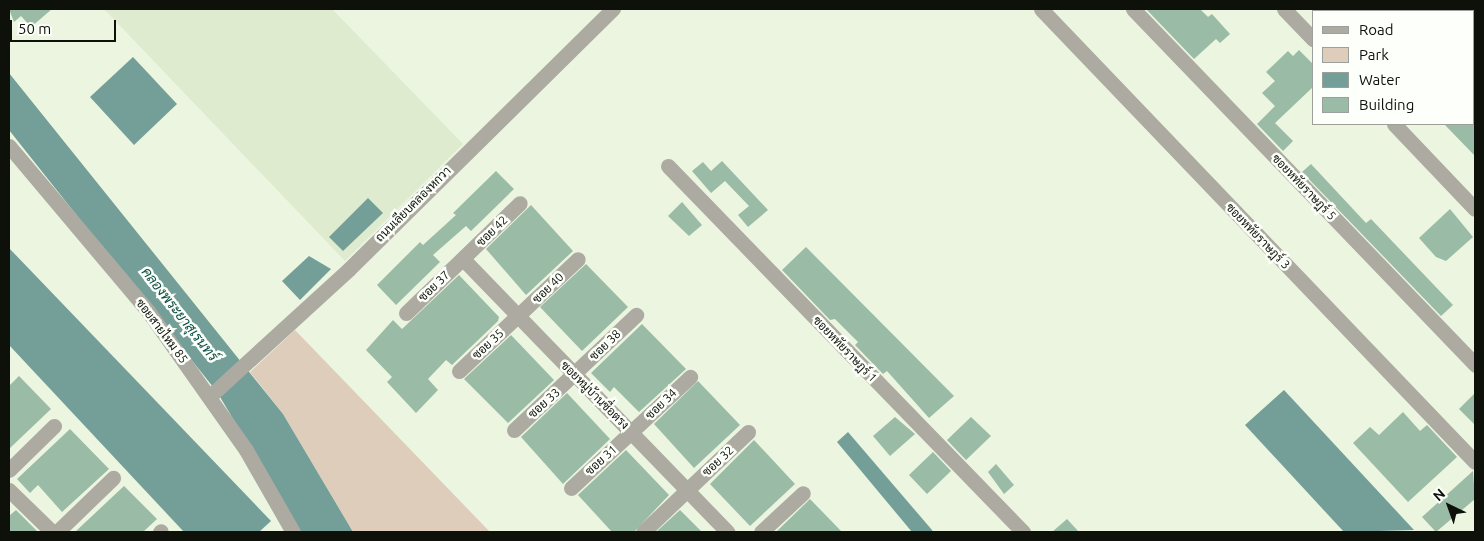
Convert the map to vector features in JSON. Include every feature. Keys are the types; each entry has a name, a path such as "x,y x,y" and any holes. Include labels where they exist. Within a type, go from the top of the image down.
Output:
{"street":[{"name":"ถนนเลียบคลองหกวา","path":"213,394 349,269 613,9"},
{"name":"ซอยหทัยราษฎร์ 3","path":"1041,9 1475,462"},
{"name":"ซอยหทัยราษฎร์ 5","path":"1133,9 1475,364"},
{"path":"1284,9 1312,37"},
{"path":"1395,125 1475,209"},
{"name":"ซอยสายไหม 85","path":"9,146 148,310 213,394 293,532"},
{"name":"ซอยหทัยราษฎร์ 1","path":"668,166 1023,532"},
{"name":"ซอย 42","path":"463,259 520,203"},
{"name":"ซอย 40","path":"518,317 578,258"},
{"name":"ซอย 37","path":"406,313 463,259"},
{"name":"ซอยหมู่บ้านซื่อตรง","path":"463,259 728,532"},
{"name":"ซอย 38","path":"575,375 636,315"},
{"name":"ซอย 35","path":"459,371 518,317"},
{"name":"ซอย 33","path":"514,430 575,375"},
{"name":"ซอย 34","path":"632,432 690,377"},
{"path":"9,470 54,426"},
{"name":"ซอย 31","path":"571,488 632,432"},
{"name":"ซอย 32","path":"642,532 748,432"},
{"path":"58,532 113,478"},
{"path":"9,490 52,532"},
{"path":"761,532 803,493"}],"shaded area":[{"path":"104,9 332,9 463,144 345,261"}],"green space":[{"path":"295,330 490,532 353,532 283,414 250,372"}],"water":[{"path":"133,57 177,104 134,145 90,97"},
{"name":"คลองพระยาสุเรนทร์","path":"9,73 283,414 353,532 301,532 217,392 9,130"},
{"path":"368,198 383,213 343,251 329,237"},
{"path":"9,248 271,521 259,532 184,532 9,345"},
{"path":"309,256 331,269 300,300 282,281"},
{"path":"1284,390 1414,530 1344,532 1245,425"},
{"path":"848,432 933,532 912,532 837,442"}],"building":[{"path":"9,9 52,9 31,27 21,16 14,22"},
{"path":"1146,9 1200,9 1208,17 1212,14 1230,34 1220,43 1216,39 1194,59"},
{"path":"1299,50 1312,63 1312,88 1275,123 1293,141 1283,151 1257,124 1275,106 1262,93 1275,81 1266,72 1288,51 1293,56"},
{"path":"1475,124 1475,156 1445,125"},
{"path":"722,161 768,210 748,227 738,215 749,206 725,181 711,193 692,171 703,162 711,171"},
{"path":"1311,164 1366,223 1371,219 1453,305 1441,316 1302,172"},
{"path":"496,171 514,189 471,231 466,226 433,255 440,262 396,305 377,285 420,242 423,245 456,215 453,213"},
{"path":"682,202 702,225 689,236 668,216"},
{"path":"531,205 573,251 526,295 486,249"},
{"path":"1450,209 1473,237 1446,261 1436,257 1419,238"},
{"path":"806,247 954,396 929,418 887,371 883,374 855,345 858,342 835,319 830,320 782,270"},
{"path":"586,264 628,307 582,351 540,307"},
{"path":"459,275 499,317 498,321 452,365 446,360 428,379 438,390 416,413 387,382 392,377 366,350 393,320 402,329"},
{"path":"642,324 686,369 639,412 614,387 610,392 591,373"},
{"path":"511,335 554,380 508,423 464,379"},
{"path":"19,376 51,409 9,449 9,386"},
{"path":"698,381 740,425 694,468 654,424"},
{"path":"567,393 610,439 563,484 521,437"},
{"path":"1475,393 1475,425 1459,409"},
{"path":"1403,412 1420,431 1427,425 1457,457 1408,502 1353,443 1370,427 1379,435"},
{"path":"895,417 915,434 890,456 873,436"},
{"path":"971,417 991,436 966,460 947,440"},
{"path":"70,429 109,469 62,512 38,485 30,493 17,479"},
{"path":"754,440 795,484 750,526 710,484"},
{"path":"626,450 669,495 634,532 612,532 578,495"},
{"path":"933,452 951,471 927,494 909,475"},
{"path":"996,464 1014,485 1004,494 988,472"},
{"path":"1473,471 1475,499 1436,532 1422,517"},
{"path":"124,486 157,519 143,532 75,532"},
{"path":"810,499 842,532 776,532"},
{"path":"16,510 38,532 9,532 9,516"},
{"path":"680,510 702,532 656,532"},
{"path":"1067,519 1079,532 1052,532"}]}
